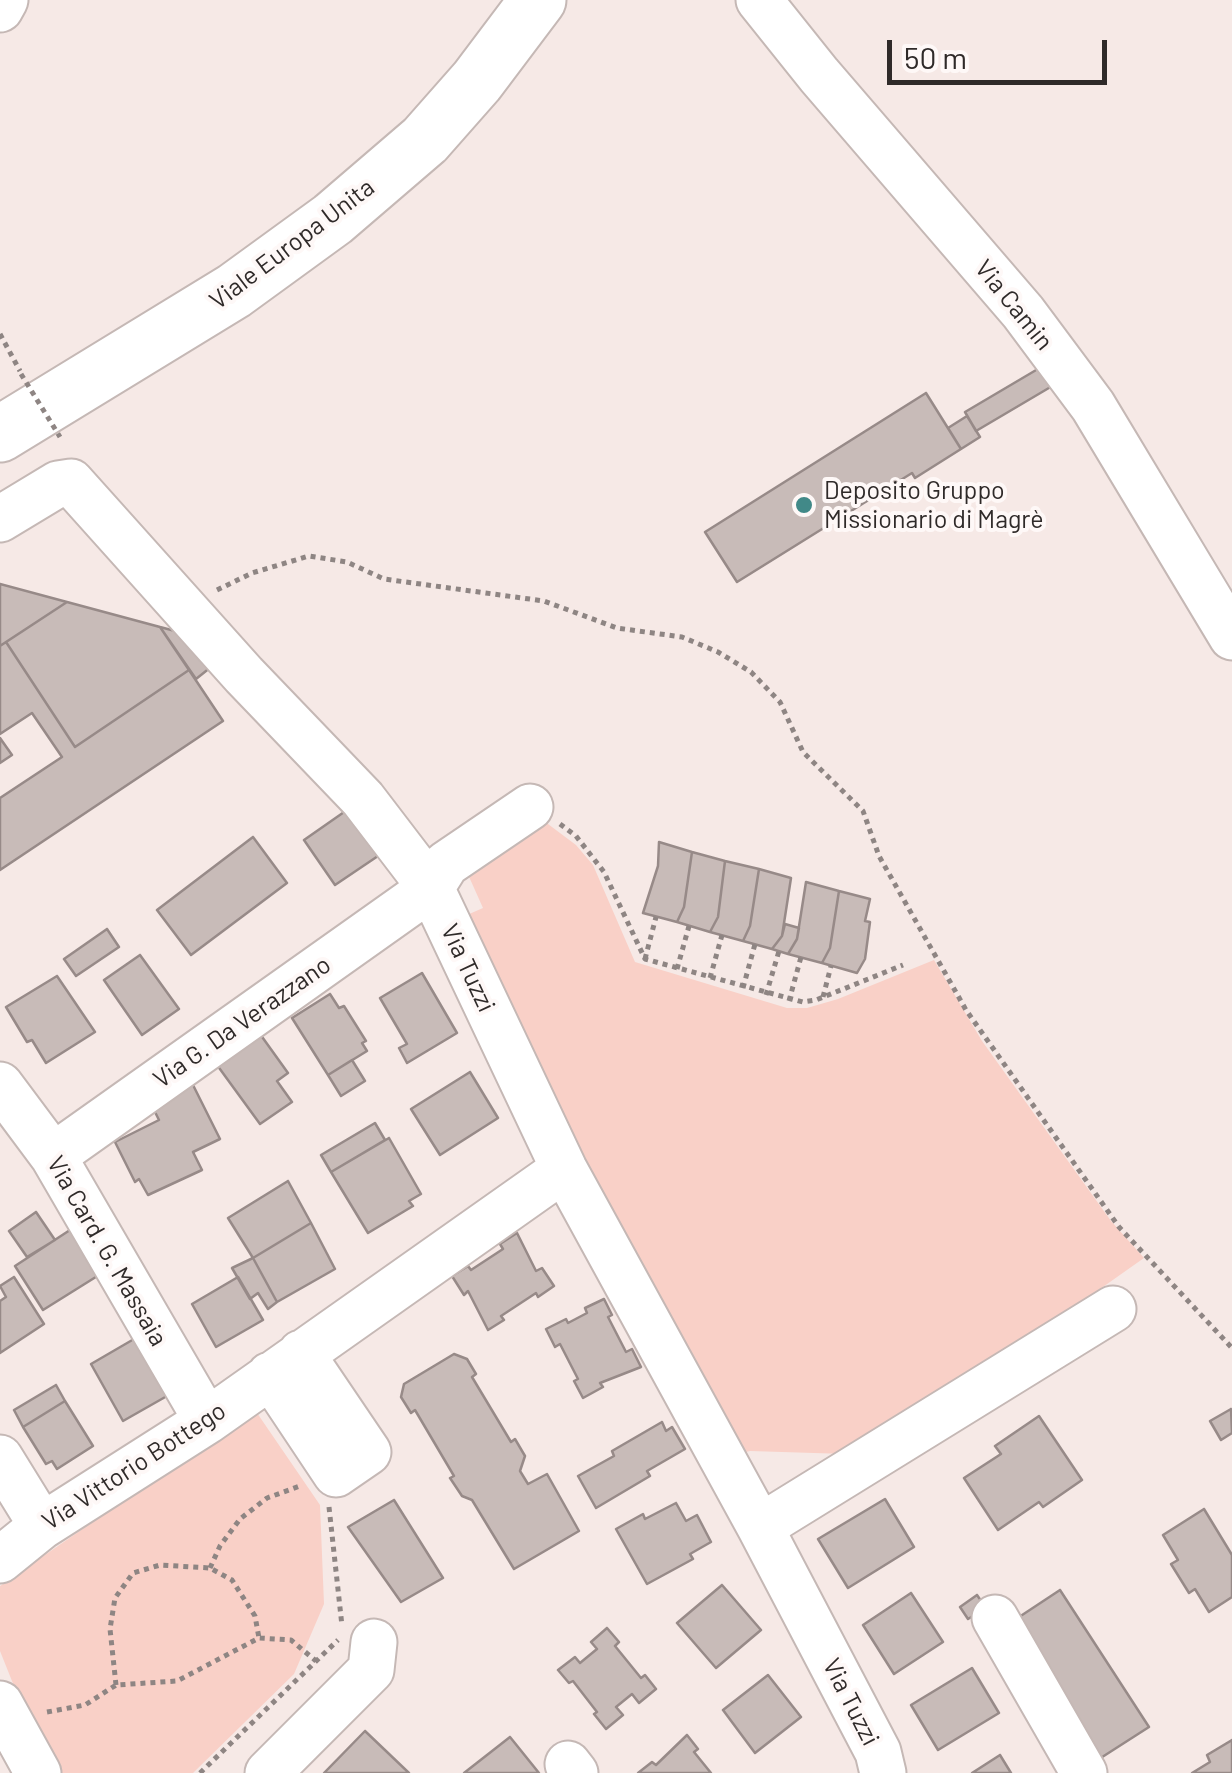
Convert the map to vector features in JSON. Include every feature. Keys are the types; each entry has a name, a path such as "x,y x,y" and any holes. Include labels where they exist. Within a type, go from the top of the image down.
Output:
{"highway":[{"name":"Viale Europa Unita","path":"0,434 234,291 333,219 425,140 477,81 538,0"}],"street":[{"path":"0,9 5,0"},
{"name":"Via Camin","path":"760,0 819,75 1023,312 1093,406 1232,637"},
{"name":"Via Tuzzi","path":"0,519 58,484 71,482 363,799 430,888 564,1169 760,1527 870,1766"},
{"name":"Via G. Da Verazzano","path":"54,1156 430,888 446,864 542,813"},
{"name":"Via Card. G. Massaia","path":"0,1085 54,1156 207,1421"},
{"name":"Via Vittorio Bottego","path":"0,1560 42,1526 207,1421 564,1169"},
{"path":"760,1527 1113,1308"},
{"path":"0,1458 42,1526"},
{"path":"994,1618 1084,1773"},
{"path":"268,1773 372,1670 374,1642"},
{"path":"3,1710 38,1773"}],"path":[{"path":"0,334 60,437"},
{"path":"183,608 252,573 308,556 347,562 384,580 544,602 617,628 682,638 735,661 780,702 803,752 863,810 879,856 966,1010 1119,1227 1232,1348"},
{"path":"542,813 576,836 604,872 644,960"},
{"path":"644,960 656,917"},
{"path":"676,968 689,926"},
{"path":"710,978 722,935"},
{"path":"743,988 755,944"},
{"path":"766,994 779,951"},
{"path":"789,1000 801,957"},
{"path":"644,960 802,1002 903,965"},
{"path":"823,997 831,966"},
{"path":"210,1568 240,1519 267,1498 310,1483"},
{"path":"200,1773 342,1636 329,1506 319,1494"},
{"path":"116,1685 110,1629 115,1598 133,1573 160,1565 210,1568 232,1580 255,1616 259,1638"},
{"path":"3,1710 40,1713 85,1705 116,1685 176,1681 259,1638 291,1640 352,1692"}],"shaded area":[{"path":"540,818 576,845 593,865 635,962 787,1008 807,1008 934,960 982,1041 1111,1221 1144,1258 1012,1351 846,1454 750,1451 731,1456 460,918 483,908 466,870"},
{"path":"255,1410 320,1505 324,1604 294,1674 193,1773 61,1773 20,1701 0,1651 0,1586"}],"building":[{"path":"1048,363 1059,382 976,431 965,412"},
{"name":"Deposito Gruppo Missionario di Magrè","path":"926,393 961,449 915,478 912,473 737,582 705,532"},
{"path":"967,416 980,437 961,449 948,428"},
{"path":"0,584 67,602 0,646"},
{"path":"67,602 160,627 189,670 75,747 6,642"},
{"path":"160,627 213,641 226,655 196,679"},
{"path":"6,642 75,747 189,670 223,721 0,870 0,798 62,757 32,713 0,734 0,646"},
{"path":"0,738 12,755 0,763"},
{"path":"347,810 378,856 335,885 304,840"},
{"path":"253,837 287,883 191,955 157,910"},
{"path":"659,842 692,852 684,907 677,922 643,913 658,866"},
{"path":"692,852 725,861 718,917 710,932 677,922 684,907"},
{"path":"725,861 759,869 750,926 743,941 710,932 718,917"},
{"path":"759,869 791,878 782,936 772,949 743,941 750,926"},
{"path":"806,882 839,891 830,948 822,963 788,954 797,939"},
{"path":"839,891 870,899 865,921 870,922 865,959 857,973 822,963 830,948"},
{"path":"785,924 799,928 788,954 772,949"},
{"path":"107,929 119,947 76,976 64,959"},
{"path":"140,955 179,1009 142,1035 104,980"},
{"path":"422,973 457,1033 407,1063 399,1048 407,1044 380,998"},
{"path":"57,976 95,1032 46,1063 32,1040 27,1042 6,1007"},
{"path":"330,994 339,1008 344,1006 366,1041 362,1043 367,1051 328,1075 292,1018"},
{"path":"260,1034 288,1073 277,1081 292,1102 260,1124 217,1065"},
{"path":"352,1060 365,1081 341,1096 328,1075"},
{"path":"470,1072 498,1118 440,1155 411,1109"},
{"path":"192,1083 220,1139 193,1152 202,1170 148,1195 139,1179 135,1182 115,1142 159,1120 151,1104"},
{"path":"375,1123 385,1140 331,1172 321,1155"},
{"path":"389,1138 421,1194 409,1201 413,1206 368,1233 331,1172"},
{"path":"288,1181 311,1223 253,1258 228,1218"},
{"path":"36,1212 55,1240 27,1257 9,1231"},
{"path":"311,1223 335,1269 277,1302 253,1258"},
{"path":"70,1230 99,1275 43,1310 15,1266"},
{"path":"517,1233 536,1271 542,1268 554,1286 501,1316 504,1320 488,1330 468,1291 464,1295 452,1276 468,1266 471,1270 503,1249 500,1244"},
{"path":"253,1258 277,1302 268,1309 258,1293 250,1299 232,1268"},
{"path":"14,1277 44,1324 0,1353 0,1301 6,1297 0,1286"},
{"path":"238,1277 263,1320 216,1347 192,1304"},
{"path":"604,1299 612,1315 608,1317 626,1352 632,1349 641,1367 600,1383 603,1387 583,1398 560,1344 555,1347 546,1329 566,1319 568,1323 587,1313 585,1308"},
{"path":"134,1339 167,1396 123,1421 91,1364"},
{"path":"454,1354 467,1359 476,1374 472,1377 511,1442 515,1439 525,1456 520,1471 528,1484 547,1474 579,1531 514,1569 472,1500 462,1496 450,1478 454,1476 415,1410 411,1413 401,1397 404,1384"},
{"path":"56,1385 65,1401 23,1427 14,1410"},
{"path":"65,1401 93,1446 57,1469 52,1461 46,1464 23,1427"},
{"path":"1231,1409 1232,1433 1221,1440 1210,1421"},
{"path":"1039,1416 1082,1480 1043,1507 1039,1502 998,1530 964,1478 1001,1454 995,1446"},
{"path":"662,1422 666,1431 672,1427 685,1449 647,1471 650,1476 596,1508 578,1476"},
{"path":"885,1499 914,1547 848,1588 818,1539"},
{"path":"394,1500 443,1578 401,1602 348,1527"},
{"path":"676,1503 686,1521 697,1515 711,1542 690,1554 693,1559 647,1584 616,1529 643,1514 645,1519"},
{"path":"1204,1509 1232,1555 1232,1597 1209,1612 1195,1589 1189,1593 1171,1564 1178,1560 1163,1535"},
{"path":"722,1585 761,1630 716,1668 677,1623"},
{"path":"1060,1590 1149,1727 1096,1761 1007,1625"},
{"path":"911,1593 943,1642 894,1674 863,1625"},
{"path":"977,1595 986,1608 968,1619 960,1607"},
{"path":"607,1628 619,1642 615,1646 641,1678 645,1675 656,1689 639,1703 632,1694 616,1707 623,1715 606,1729 573,1681 569,1683 558,1670 575,1657 580,1663 597,1649 591,1642"},
{"path":"972,1668 999,1713 938,1750 911,1705"},
{"path":"768,1675 801,1717 755,1753 723,1710"},
{"path":"365,1731 409,1773 324,1773"},
{"path":"687,1735 698,1749 694,1752 711,1773 638,1773 652,1762 656,1765"},
{"path":"510,1737 539,1773 464,1773"},
{"path":"1232,1740 1232,1773 1192,1773 1210,1762 1207,1755"},
{"path":"1000,1755 1011,1773 972,1773"}],"place":[{"name":"Deposito Gruppo Missionario di Magrè","path":"804,505"}]}
